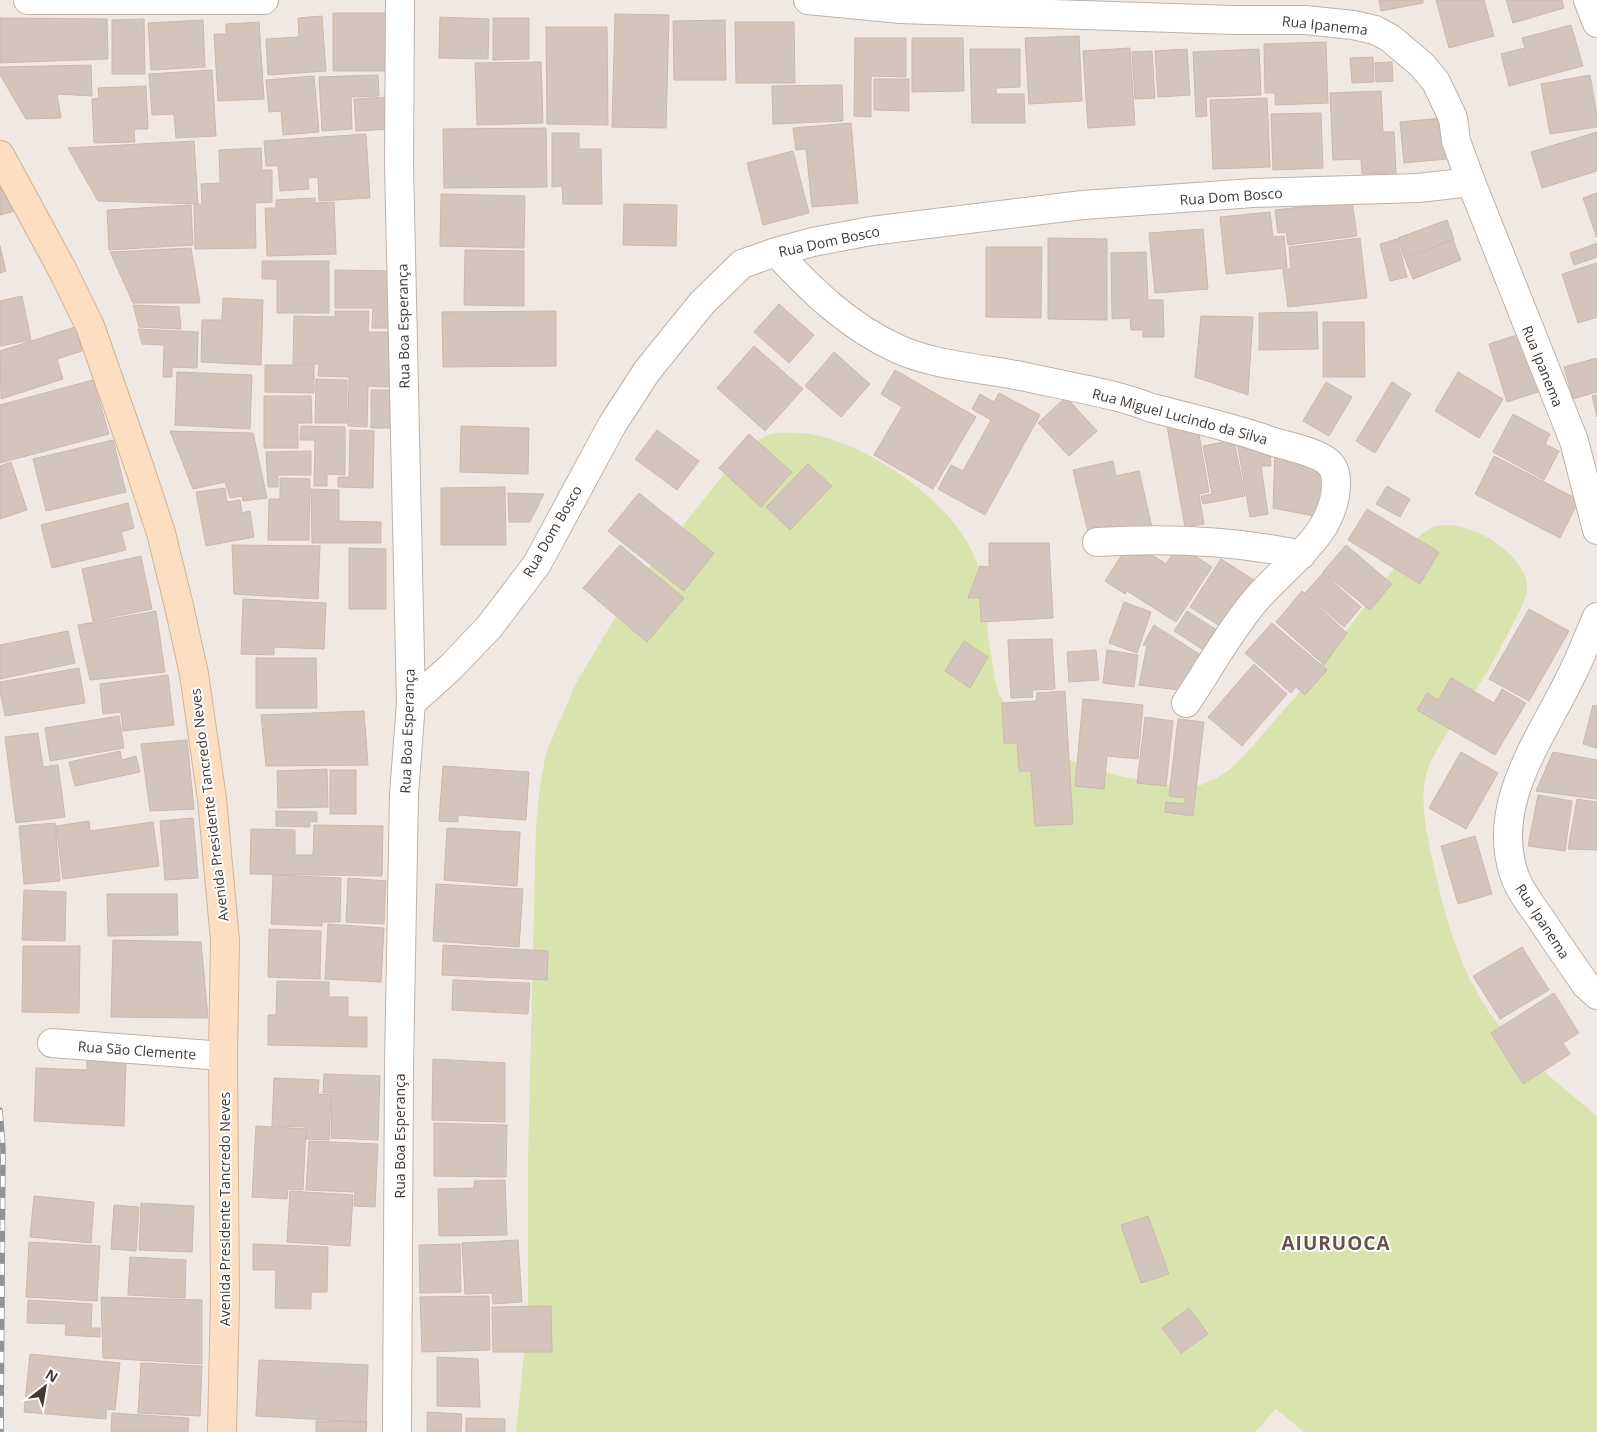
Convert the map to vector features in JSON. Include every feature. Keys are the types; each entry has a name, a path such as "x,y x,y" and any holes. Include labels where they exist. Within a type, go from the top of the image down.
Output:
{"street":[{"path":"28,0 264,0"},
{"name":"Rua Boa Esperança","path":"396,1432 399,1065 404,794 411,703 399,165 400,0"},
{"name":"Rua Ipanema","path":"808,0 901,9 1306,20 1353,25 1375,30 1390,38 1422,65 1436,82 1453,118 1456,141 1470,182 1574,441 1597,530"},
{"path":"1588,0 1597,23"},
{"name":"Avenida Presidente Tancredo Neves","path":"0,155 63,271 90,326 161,534 180,606 194,674 203,730 225,940 223,1056 225,1298 222,1432"},
{"name":"Rua Dom Bosco","path":"411,703 451,667 490,626 537,564 612,425 647,371 702,303 742,264 813,242 871,231 1083,205 1253,193 1418,188 1470,182"},
{"name":"Rua Miguel Lucindo da Silva","path":"776,252 800,278 840,315 865,332 900,350 942,362 995,371 1118,397 1245,432 1323,459 1331,464 1336,480 1333,502 1329,515 1320,531 1301,555 1254,600 1186,703"},
{"path":"1097,542 1138,540 1205,541 1269,548 1301,555"},
{"name":"Rua Ipanema","path":"1597,617 1572,676 1526,765 1509,815 1507,837 1514,875 1528,901 1586,985 1597,995"},
{"name":"Rua São Clemente","path":"52,1043 223,1056"}],"green space":[{"path":"773,433 815,435 862,452 887,465 933,500 952,520 967,541 977,563 985,599 995,680 999,694 1010,712 1056,754 1086,767 1124,777 1176,786 1201,785 1229,770 1241,759 1297,695 1411,546 1427,530 1446,525 1476,532 1491,539 1515,560 1523,572 1527,584 1525,600 1485,674 1432,759 1427,770 1425,782 1425,818 1440,894 1459,954 1476,991 1487,1009 1510,1038 1553,1079 1597,1116 1597,1432 1304,1432 1276,1409 1255,1432 516,1432 528,1315 528,1159 536,826 546,753 575,685 631,591 736,459 753,444"}],"building":[{"path":"1379,0 1423,0 1423,3 1381,11"},
{"path":"1436,0 1484,0 1494,36 1449,48"},
{"path":"1506,0 1562,0 1564,8 1513,23"},
{"path":"333,13 386,13 385,71 333,71"},
{"path":"615,14 669,15 666,128 612,127"},
{"path":"322,16 326,71 268,75 266,39 299,37 298,18"},
{"path":"440,17 489,19 488,59 439,58"},
{"path":"0,18 107,19 108,59 0,63"},
{"path":"493,18 529,18 529,59 493,60"},
{"path":"144,19 145,74 112,74 112,20"},
{"path":"203,20 205,67 151,70 148,23"},
{"path":"725,20 726,80 674,80 673,21"},
{"path":"259,22 264,99 218,101 214,34 226,34 226,24"},
{"path":"735,22 794,22 795,83 736,83"},
{"path":"1571,25 1583,66 1509,86 1501,54 1525,48 1522,38"},
{"path":"546,27 607,27 608,125 547,124"},
{"path":"1079,36 1082,101 1029,104 1025,38"},
{"path":"855,38 906,38 906,77 871,76 871,117 854,116"},
{"path":"912,38 963,38 964,91 912,92"},
{"path":"1326,42 1328,103 1275,105 1275,93 1265,93 1264,44"},
{"path":"1130,48 1135,125 1088,128 1083,51"},
{"path":"970,49 1020,49 1020,87 996,88 996,94 1024,94 1025,123 972,123"},
{"path":"1187,49 1190,95 1158,97 1155,51"},
{"path":"1259,49 1261,95 1206,97 1207,116 1196,117 1193,52"},
{"path":"1152,51 1155,98 1135,99 1132,52"},
{"path":"1373,57 1374,82 1352,83 1350,58"},
{"path":"541,62 543,123 477,125 475,63"},
{"path":"1392,62 1393,81 1376,82 1375,63"},
{"path":"91,65 92,96 57,94 61,118 26,119 0,75 0,67"},
{"path":"212,70 216,136 176,138 174,114 152,115 149,74"},
{"path":"378,75 379,96 351,97 352,129 322,131 319,77"},
{"path":"1590,75 1597,115 1597,127 1550,134 1541,84"},
{"path":"314,76 319,132 283,135 281,111 269,112 266,80"},
{"path":"874,79 909,79 909,111 874,110"},
{"path":"842,85 843,121 773,124 772,86"},
{"path":"146,86 148,129 134,129 135,142 94,143 92,99 99,98 98,88"},
{"path":"1381,91 1383,132 1394,132 1396,173 1362,174 1361,159 1333,160 1330,93"},
{"path":"388,97 391,129 356,131 354,99"},
{"path":"1267,98 1270,167 1213,169 1210,100"},
{"path":"1321,113 1323,168 1273,170 1271,114"},
{"path":"1443,118 1447,159 1404,163 1400,122"},
{"path":"851,123 858,203 812,207 806,149 796,150 793,128"},
{"path":"546,128 547,187 444,188 443,129"},
{"path":"1597,132 1597,171 1542,188 1531,152"},
{"path":"552,133 579,133 579,149 601,149 602,204 563,204 562,186 552,187"},
{"path":"366,134 370,198 319,201 318,177 308,178 309,189 280,191 278,166 266,166 264,141"},
{"path":"194,141 198,204 98,201 68,148"},
{"path":"261,148 262,170 272,170 272,202 255,203 256,248 195,249 194,205 202,204 201,184 220,183 219,150"},
{"path":"793,151 809,213 763,225 747,163"},
{"path":"0,176 18,210 0,215"},
{"path":"1597,193 1597,238 1583,198"},
{"path":"441,194 525,196 524,248 440,246"},
{"path":"315,198 315,203 334,202 336,254 267,256 265,208 276,208 276,200"},
{"path":"1352,201 1357,236 1288,245 1286,232 1278,233 1275,210"},
{"path":"624,204 677,205 676,246 623,245"},
{"path":"191,205 193,245 109,250 107,210"},
{"path":"1270,212 1273,237 1284,236 1287,268 1226,274 1220,217"},
{"path":"1447,220 1454,239 1404,258 1398,238"},
{"path":"1203,229 1208,289 1155,293 1149,233"},
{"path":"1048,238 1107,239 1107,320 1048,319"},
{"path":"1360,238 1367,298 1288,307 1283,270 1291,269 1289,247"},
{"path":"1397,239 1407,277 1390,281 1380,244"},
{"path":"1453,240 1461,260 1413,279 1405,259"},
{"path":"1597,243 1597,257 1574,265 1570,253"},
{"path":"0,246 6,271 0,273"},
{"path":"986,247 1042,247 1041,318 986,317"},
{"path":"191,248 200,303 133,303 110,252"},
{"path":"465,250 524,251 524,306 464,305"},
{"path":"1146,252 1148,300 1163,300 1164,337 1143,337 1143,330 1131,330 1130,318 1112,319 1111,253"},
{"path":"262,261 329,261 329,313 277,313 277,279 262,279"},
{"path":"1597,263 1597,317 1578,323 1562,274"},
{"path":"335,270 392,271 391,328 372,328 373,308 335,308"},
{"path":"22,296 31,340 0,346 0,301"},
{"path":"223,298 263,300 261,365 201,362 202,320 222,320"},
{"path":"779,304 814,335 789,363 754,332"},
{"path":"133,305 179,307 181,329 139,327"},
{"path":"335,311 369,311 368,332 392,332 390,387 368,386 367,427 348,426 349,377 318,376 319,364 293,364 294,316 335,317"},
{"path":"556,311 556,366 443,367 442,312"},
{"path":"1317,312 1318,349 1259,350 1259,313"},
{"path":"1201,316 1253,317 1248,395 1195,377"},
{"path":"1323,322 1364,322 1365,377 1323,377"},
{"path":"75,327 82,351 57,359 63,379 1,399 0,351"},
{"path":"138,329 198,332 197,368 172,367 172,377 163,377 164,345 142,344"},
{"path":"1520,334 1538,392 1507,402 1489,344"},
{"path":"754,346 803,389 765,431 717,388"},
{"path":"834,352 870,384 841,417 805,386"},
{"path":"1597,358 1597,392 1573,399 1564,367"},
{"path":"265,365 314,365 314,393 265,392"},
{"path":"895,370 976,417 933,489 874,455 902,407 881,394"},
{"path":"177,372 252,375 250,429 175,425"},
{"path":"1458,372 1503,399 1479,438 1435,411"},
{"path":"316,379 347,380 347,423 315,423"},
{"path":"93,380 109,434 0,463 0,405"},
{"path":"1326,382 1352,397 1329,436 1303,421"},
{"path":"1392,382 1411,394 1375,453 1356,441"},
{"path":"371,390 391,390 391,428 371,428"},
{"path":"999,393 1040,415 985,515 938,489 951,465 963,471 991,420 972,409 980,394 994,402"},
{"path":"1597,395 1597,417 1592,396"},
{"path":"264,396 311,396 312,423 298,423 298,448 264,448"},
{"path":"1066,397 1097,431 1069,456 1038,423"},
{"path":"1513,414 1550,434 1545,444 1559,451 1544,480 1493,452"},
{"path":"301,426 345,427 345,475 327,474 327,486 314,486 315,440 300,440"},
{"path":"461,426 529,428 528,474 460,472"},
{"path":"1167,426 1199,434 1209,492 1199,494 1204,524 1185,527"},
{"path":"350,430 374,431 373,488 338,487 338,477 349,477"},
{"path":"657,430 699,461 677,490 635,459"},
{"path":"170,431 253,433 267,498 243,501 242,496 230,498 225,482 193,489"},
{"path":"749,434 792,472 761,507 719,468"},
{"path":"113,440 126,492 46,511 33,459"},
{"path":"1234,440 1245,496 1203,504 1201,496 1212,494 1203,446"},
{"path":"1237,442 1270,451 1271,466 1261,466 1268,514 1250,517"},
{"path":"311,451 311,475 278,475 278,487 268,487 266,452"},
{"path":"1275,452 1328,467 1319,517 1273,508"},
{"path":"1494,456 1579,500 1560,538 1475,494"},
{"path":"1113,461 1116,476 1139,471 1152,527 1090,541 1073,470"},
{"path":"11,462 27,510 0,519 0,466"},
{"path":"808,464 832,486 790,530 766,507"},
{"path":"280,478 310,479 309,540 268,540 269,499 280,499"},
{"path":"1387,486 1410,499 1400,517 1376,504"},
{"path":"505,487 506,545 441,545 441,488"},
{"path":"225,488 227,502 240,500 242,513 250,511 254,537 206,546 196,492"},
{"path":"311,489 339,490 339,521 381,522 381,543 312,543"},
{"path":"508,493 544,494 530,522 509,522"},
{"path":"639,493 714,553 684,591 608,531"},
{"path":"128,503 134,528 121,532 126,550 52,568 41,525"},
{"path":"1367,509 1439,552 1420,584 1348,540"},
{"path":"1131,541 1166,564 1178,545 1212,567 1176,622 1127,591 1125,594 1105,581"},
{"path":"989,543 1049,543 1053,618 981,622 980,598 968,598 980,566 989,567"},
{"path":"232,545 320,546 318,599 234,594"},
{"path":"620,545 684,598 647,642 583,588"},
{"path":"1346,545 1392,584 1370,610 1323,572"},
{"path":"349,548 386,549 386,609 349,609"},
{"path":"141,556 152,609 93,621 82,569"},
{"path":"1221,559 1254,580 1223,628 1190,607"},
{"path":"1323,573 1361,607 1344,627 1305,593"},
{"path":"1302,591 1347,633 1324,665 1276,622"},
{"path":"243,599 326,603 324,649 274,647 274,655 241,654"},
{"path":"1124,602 1151,612 1137,653 1109,643"},
{"path":"1529,609 1569,631 1529,701 1489,679"},
{"path":"156,611 165,672 90,680 78,625"},
{"path":"1187,611 1223,634 1210,654 1174,631"},
{"path":"1272,623 1327,670 1305,695 1296,687 1291,693 1245,653"},
{"path":"1154,625 1202,656 1179,690 1139,685 1147,646 1143,645"},
{"path":"68,631 75,663 0,679 0,645"},
{"path":"1052,639 1055,689 1032,690 1033,697 1011,698 1008,640"},
{"path":"964,641 988,657 970,688 945,671"},
{"path":"1096,650 1099,680 1069,682 1067,652"},
{"path":"1107,650 1138,655 1134,687 1103,683"},
{"path":"256,658 316,658 317,708 256,708"},
{"path":"1254,664 1287,694 1242,746 1208,717"},
{"path":"79,668 85,703 5,716 0,682"},
{"path":"168,675 174,725 123,731 121,712 103,714 100,684"},
{"path":"1451,678 1494,703 1502,689 1526,703 1495,755 1417,710 1427,693 1438,700"},
{"path":"1065,691 1073,824 1035,826 1031,771 1019,771 1017,743 1004,743 1002,703 1036,701 1037,693"},
{"path":"1083,699 1143,705 1138,759 1107,756 1104,789 1075,786"},
{"path":"1593,705 1597,706 1597,748 1583,744"},
{"path":"364,711 368,765 266,766 261,715"},
{"path":"119,716 124,748 50,761 45,728"},
{"path":"1145,717 1173,721 1166,786 1137,783"},
{"path":"1178,719 1204,722 1193,816 1165,812 1166,802 1185,804 1186,798 1169,796"},
{"path":"38,733 43,767 58,765 65,817 16,823 5,737"},
{"path":"187,740 194,809 150,811 141,744"},
{"path":"120,751 122,760 136,756 140,772 75,786 69,762"},
{"path":"1461,752 1498,773 1466,829 1429,808"},
{"path":"1553,752 1597,760 1597,799 1536,791"},
{"path":"443,766 529,772 526,820 458,815 458,822 439,821"},
{"path":"327,769 328,807 278,808 277,771"},
{"path":"330,770 356,770 356,814 330,814"},
{"path":"1538,795 1572,801 1565,851 1528,846"},
{"path":"1577,799 1597,802 1597,850 1568,849"},
{"path":"276,811 317,812 317,822 310,821 310,827 276,826"},
{"path":"193,818 198,878 165,880 160,821"},
{"path":"89,821 90,831 153,822 159,866 63,879 56,826"},
{"path":"55,823 60,881 24,884 19,826"},
{"path":"314,825 383,826 382,876 250,874 251,829 295,830 295,855 313,855"},
{"path":"447,828 520,832 517,886 444,880"},
{"path":"1475,836 1492,894 1458,904 1441,846"},
{"path":"273,875 341,878 340,922 322,922 322,926 271,924"},
{"path":"348,878 386,881 384,924 346,922"},
{"path":"436,884 523,889 519,947 433,941"},
{"path":"24,890 66,892 65,941 22,940"},
{"path":"107,894 177,894 178,935 108,936"},
{"path":"328,924 384,928 381,982 325,979"},
{"path":"269,929 321,931 320,979 268,977"},
{"path":"113,940 201,942 208,1018 111,1017"},
{"path":"443,945 548,951 547,980 442,975"},
{"path":"23,946 80,946 79,1013 22,1012"},
{"path":"1522,947 1549,990 1500,1019 1473,976"},
{"path":"453,980 530,983 528,1014 452,1010"},
{"path":"277,981 329,982 329,997 348,997 348,1017 367,1017 367,1047 268,1045 268,1015 276,1015"},
{"path":"1554,993 1579,1033 1563,1043 1570,1054 1523,1084 1491,1033"},
{"path":"87,1058 126,1060 124,1126 34,1121 36,1068 87,1070"},
{"path":"433,1059 505,1063 505,1122 432,1120"},
{"path":"324,1074 380,1076 378,1140 331,1138 332,1093 323,1093"},
{"path":"274,1078 319,1080 318,1094 331,1095 329,1140 306,1139 307,1127 272,1126"},
{"path":"434,1123 507,1125 506,1177 434,1176"},
{"path":"256,1126 306,1129 303,1190 288,1189 287,1199 252,1197"},
{"path":"309,1141 378,1144 375,1207 354,1206 355,1192 306,1190"},
{"path":"505,1180 507,1235 439,1236 438,1189 474,1188 474,1181"},
{"path":"290,1191 353,1195 350,1246 287,1242"},
{"path":"34,1196 94,1202 91,1243 30,1237"},
{"path":"141,1203 194,1206 192,1252 139,1250"},
{"path":"114,1205 139,1207 136,1251 111,1249"},
{"path":"1148,1216 1169,1274 1141,1283 1121,1225"},
{"path":"518,1240 522,1302 493,1304 492,1293 465,1294 462,1243"},
{"path":"29,1242 100,1246 97,1301 26,1297"},
{"path":"253,1244 328,1247 327,1292 311,1292 311,1309 275,1308 276,1270 253,1270"},
{"path":"460,1244 461,1292 420,1293 419,1245"},
{"path":"130,1257 186,1260 185,1298 128,1295"},
{"path":"489,1296 490,1350 422,1352 420,1297"},
{"path":"101,1297 202,1300 202,1364 103,1358"},
{"path":"28,1300 92,1304 91,1328 100,1328 100,1337 65,1335 66,1324 27,1323"},
{"path":"551,1306 552,1352 493,1352 492,1307"},
{"path":"1189,1308 1208,1334 1181,1353 1162,1328"},
{"path":"30,1354 120,1363 115,1410 106,1409 106,1419 24,1412"},
{"path":"437,1357 478,1359 480,1407 437,1406"},
{"path":"259,1360 368,1365 366,1422 256,1416"},
{"path":"141,1363 202,1366 200,1416 138,1413"},
{"path":"427,1412 462,1414 461,1432 427,1432"},
{"path":"112,1413 189,1418 188,1432 111,1432"},
{"path":"466,1418 505,1419 505,1432 466,1432"},
{"path":"316,1421 367,1422 366,1432 316,1432"}],"railway":[{"path":"0,1110 3,1148 1,1432"}],"district":[{"name":"AIURUOCA","path":"1336,1243"}]}
